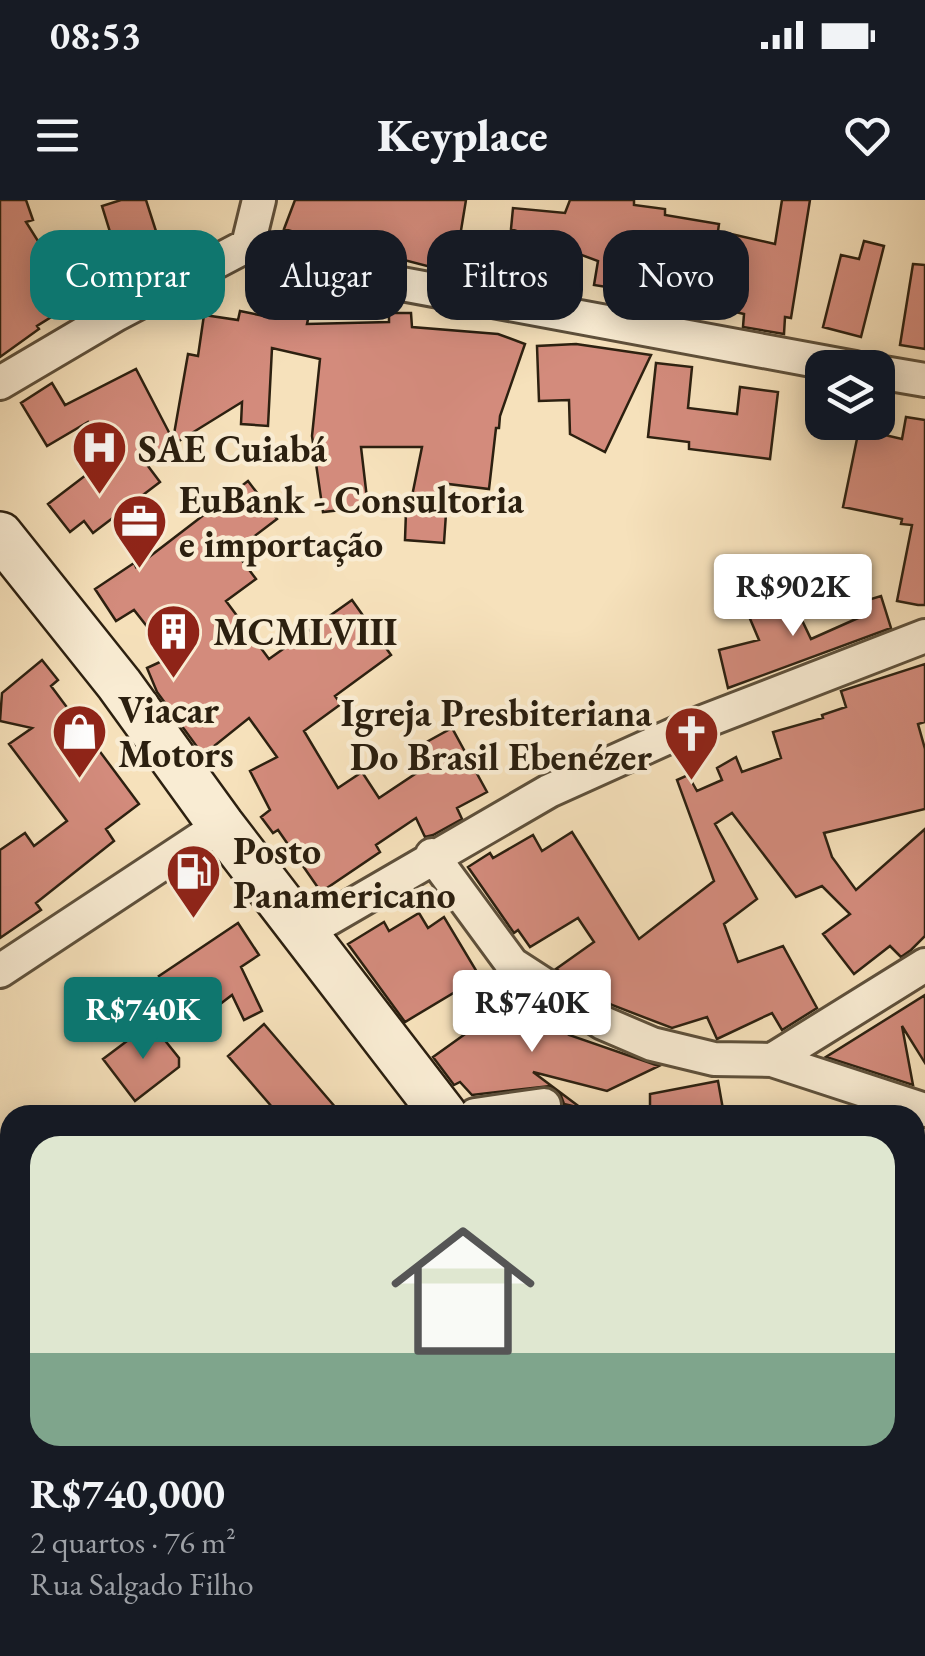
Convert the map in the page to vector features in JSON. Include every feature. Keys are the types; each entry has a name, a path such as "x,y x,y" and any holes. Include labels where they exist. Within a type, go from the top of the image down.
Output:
{"main road":[{"path":"0,535 119,684 221,825 436,1105"}],"street":[{"path":"252,230 259,200"},
{"path":"0,383 117,314 245,247"},
{"path":"407,285 805,359"},
{"path":"895,375 925,380"},
{"path":"306,932 548,790 694,725 925,636"},
{"path":"0,971 221,825"},
{"path":"432,856 512,964 603,1023 652,1044 714,1059 772,1060 910,1105"},
{"path":"772,1060 925,965"}],"building":[{"path":"0,200 26,200 33,220 26,222 31,230 30,320 47,320 0,357"},
{"path":"121,200 146,200 156,230 109,230 102,206"},
{"path":"295,200 466,200 461,230 427,230 427,266 407,261 407,230 284,229"},
{"path":"570,200 634,200 634,205 665,209 665,215 719,224 718,230 603,230 603,286 594,285 598,261 583,255 583,230 511,229 513,208 565,213"},
{"path":"782,200 810,200 791,318 785,317 784,334 743,327 744,320 749,320 749,238 775,244"},
{"path":"864,241 884,246 861,337 823,327 841,255 859,259"},
{"path":"913,264 925,265 925,349 900,345"},
{"path":"240,311 245,312 245,320 308,320 307,324 389,322 407,320 407,313 411,313 412,327 498,334 525,344 496,428 489,489 448,484 444,543 405,540 406,511 422,447 361,447 368,507 323,512 312,436 320,359 272,348 268,426 241,424 242,402 145,462 160,482 93,533 84,521 70,532 48,504 107,459 88,422 47,446 21,403 52,383 65,405 136,369 173,440 188,354 198,356 203,320 238,320"},
{"path":"576,344 651,355 605,452 570,434 569,400 539,401 537,346"},
{"path":"656,363 692,367 688,408 737,414 740,387 778,392 770,459 689,449 689,442 648,437"},
{"path":"906,417 925,420 925,605 897,601 912,525 901,524 902,519 843,507 857,440 902,439"},
{"path":"248,481 277,519 235,551 256,579 226,601 269,659 352,600 391,655 335,696 341,704 304,731 338,788 362,772 379,798 433,762 423,744 452,728 487,792 457,808 462,819 433,835 425,837 416,818 376,845 380,852 321,892 278,830 273,833 261,817 270,810 250,771 277,757 249,718 203,755 157,692 147,668 171,657 134,610 116,621 95,589 134,563 136,567"},
{"path":"789,593 811,639 865,615 861,602 881,596 891,628 728,688 719,650 759,640 748,614"},
{"path":"42,660 58,680 51,686 139,804 106,829 114,841 36,903 41,910 0,938 0,850 25,833 34,846 67,821 9,744 32,728 0,721 2,693"},
{"path":"925,664 925,722 918,724 925,749 925,809 824,833 832,857 856,890 925,829 925,936 911,950 901,957 890,946 854,974 823,934 850,914 822,886 796,897 732,813 715,824 757,899 724,924 738,962 783,946 817,1008 782,1030 772,1013 717,1039 707,1017 672,1028 612,1005 556,969 594,942 578,918 530,947 518,930 514,933 468,867 533,835 542,851 572,832 639,939 714,881 677,780 688,775 697,791 722,780 717,768 736,757 742,772 781,758 773,732 846,707 841,691"},
{"path":"419,913 428,928 444,917 480,977 405,1022 348,944 384,922 389,931"},
{"path":"238,923 259,955 241,967 262,1011 244,1020 232,995 198,1021 159,976"},
{"path":"521,994 543,1008 538,1012 569,1035 659,1066 607,1091 533,1072 577,1105 568,1105 550,1086 472,1095 460,1082 454,1085 433,1057"},
{"path":"925,995 925,1063 902,1026 913,1085 826,1057"},
{"path":"151,1023 179,1058 179,1067 135,1101 103,1059"},
{"path":"264,1024 333,1105 270,1105 228,1056"},
{"path":"718,1081 722,1105 650,1105 650,1094"}],"place":[{"name":"SAE Cuiabá","path":"99,497"},
{"name":"EuBank - Consultoria e importação","path":"140,570"},
{"name":"MCMLVIII","path":"174,680"},
{"name":"Viacar Motors","path":"79,780"},
{"name":"Igreja Presbiteriana Do Brasil Ebenézer","path":"691,783"},
{"name":"Posto Panamericano","path":"194,921"}]}
